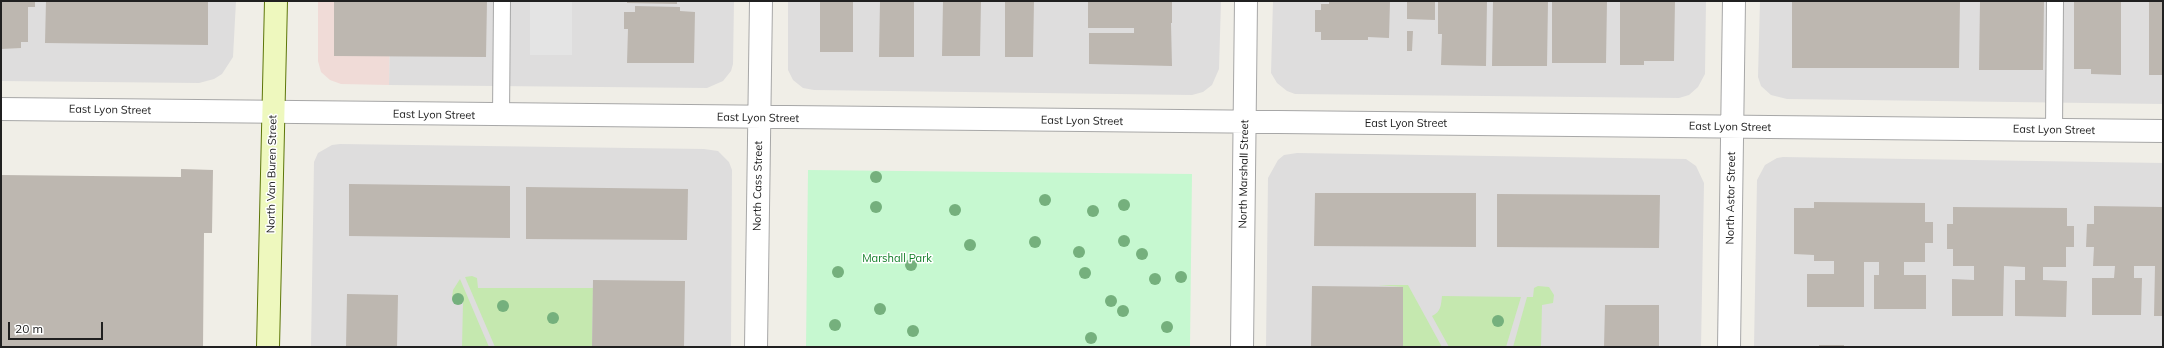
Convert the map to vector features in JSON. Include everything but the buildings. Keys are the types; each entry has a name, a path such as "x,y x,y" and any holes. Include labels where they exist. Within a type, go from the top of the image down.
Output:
{"main road":[{"name":"North Van Buren Street","path":"268,347 276,1"}],"street":[{"name":"North Cass Street","path":"756,347 761,1"},
{"name":"North Marshall Street","path":"1242,347 1246,1"},
{"name":"North Astor Street","path":"1729,347 1734,1"},
{"name":"East Lyon Street","path":"1,109 1732,128 2163,131"}],"lane":[{"path":"501,115 502,1"},
{"path":"2054,130 2055,1"}],"shaded area":[{"path":"1,1 236,1 233,57 222,74 214,79 199,83 1,81"},
{"path":"318,1 390,1 389,85 341,84 330,80 321,72 318,61"},
{"path":"390,1 734,1 733,64 731,71 723,81 707,88 389,85"},
{"path":"530,1 572,1 572,55 530,55"},
{"path":"788,1 1221,1 1219,69 1212,85 1203,92 1192,95 814,90 803,88 793,80 788,70"},
{"path":"1273,1 1706,1 1705,74 1698,87 1689,95 1679,98 1295,94 1287,91 1277,83 1271,73"},
{"path":"1760,1 2163,1 2163,104 1787,99 1771,95 1761,86 1758,77"},
{"path":"332,145 704,149 718,151 729,162 732,170 731,347 311,347 314,162 318,153"},
{"path":"1297,153 1686,159 1696,166 1704,183 1701,347 1266,347 1268,178 1278,160 1284,155"},
{"path":"1777,158 2163,163 2163,347 1754,347 1757,180 1765,165"}],"green space":[{"name":"Marshall Park","path":"808,170 1192,174 1190,347 806,347"},
{"path":"472,276 477,278 478,288 593,288 592,347 495,347 465,277"},
{"path":"460,279 489,347 462,347 463,302 455,301 452,298 453,290"},
{"path":"1378,285 1408,285 1442,347 1403,347 1403,287"},
{"path":"1538,286 1549,287 1554,295 1553,303 1542,305 1541,347 1513,347 1527,297 1533,297 1534,288"},
{"path":"1442,296 1521,297 1506,347 1449,347 1432,316 1439,310"}]}
